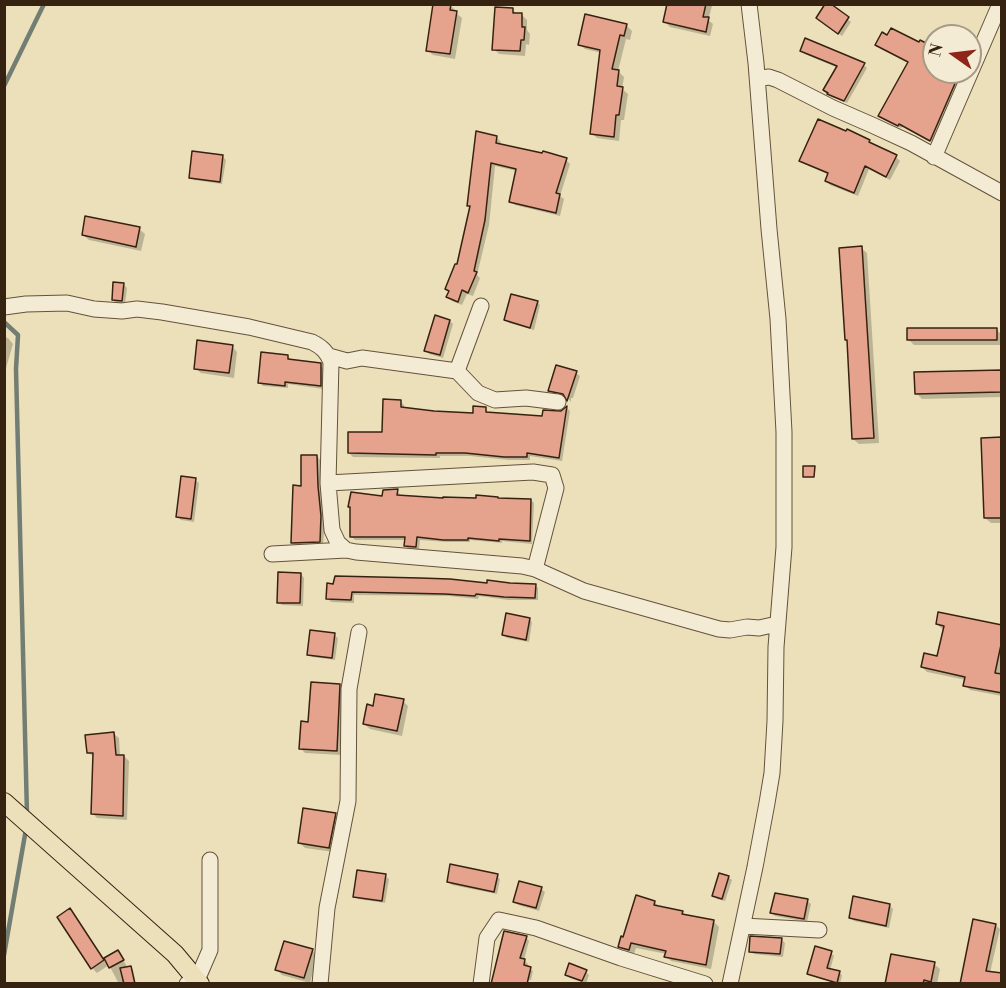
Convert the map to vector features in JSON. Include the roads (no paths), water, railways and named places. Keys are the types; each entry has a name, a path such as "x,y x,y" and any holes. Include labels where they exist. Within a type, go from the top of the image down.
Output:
{"main road":[{"path":"4,802 175,954 195,982"}],"street":[{"path":"730,984 744,926 772,773 777,624 784,547 784,432 778,319 749,4"},
{"path":"934,157 1000,4"},
{"path":"757,75 762,78 769,77 872,125 1002,193"},
{"path":"4,307 67,303 94,309 137,309 162,312 249,327 312,342 326,351 332,371 328,483 332,530 338,543 346,550"},
{"path":"457,371 481,306"},
{"path":"329,356 347,361 362,358 457,371 478,393 495,400 526,398 558,402"},
{"path":"328,483 533,472 552,475 556,488 535,569"},
{"path":"272,555 346,550 522,566 535,569 584,591 719,629 759,628 777,624"},
{"path":"320,984 327,908 348,801 350,689 359,632"},
{"path":"195,982 210,950 210,860"},
{"path":"481,984 487,938 499,920 536,928 705,984"},
{"path":"744,926 819,930"}],"waterway":[{"path":"4,86 44,4"},
{"path":"4,322 18,335 16,369 27,814"},
{"path":"4,955 26,829"}]}
